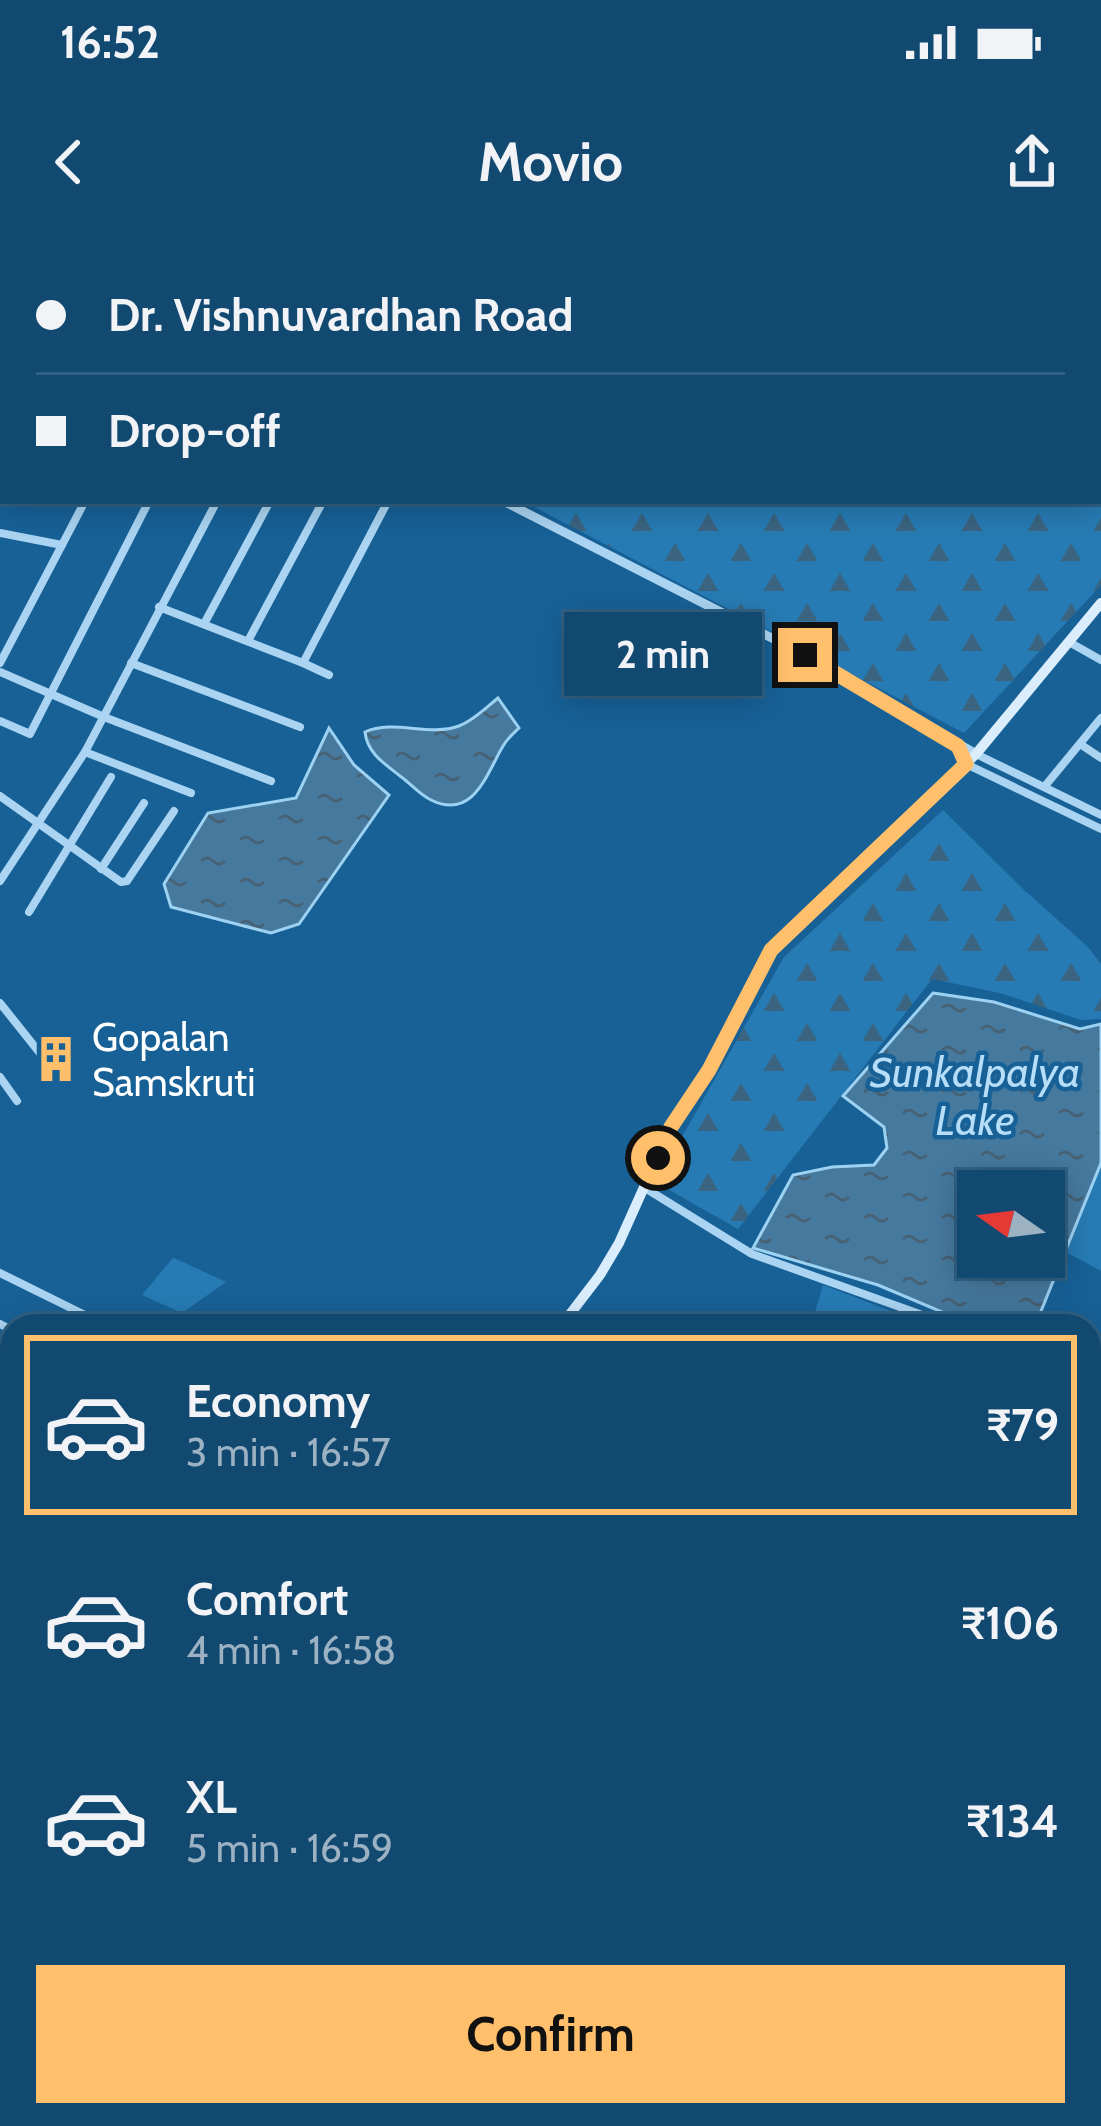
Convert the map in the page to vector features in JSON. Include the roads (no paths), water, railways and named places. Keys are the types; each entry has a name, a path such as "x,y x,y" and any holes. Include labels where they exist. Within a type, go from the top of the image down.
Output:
{"main road":[{"path":"570,1314 619,1243 671,1127 709,1070 771,950 976,754 1101,603"}],"street":[{"path":"0,663 83,504"},
{"path":"0,721 30,734 147,504"},
{"path":"0,880 85,752 215,504"},
{"path":"204,624 268,504"},
{"path":"248,641 321,504"},
{"path":"303,663 386,504"},
{"path":"508,504 805,655 958,746 1101,815"},
{"path":"0,533 62,545"},
{"path":"160,607 329,675"},
{"path":"1069,642 1101,660"},
{"path":"130,663 300,727"},
{"path":"0,672 271,781"},
{"path":"1044,786 1101,718"},
{"path":"1080,744 1101,758"},
{"path":"958,746 966,764 1101,829"},
{"path":"85,752 191,793"},
{"path":"29,912 112,777"},
{"path":"0,796 116,881 127,881 174,811"},
{"path":"101,869 144,803"},
{"path":"0,1003 56,1072"},
{"path":"0,1077 17,1101"},
{"path":"645,1188 752,1255 919,1314"},
{"path":"0,1274 83,1314"}],"water":[{"path":"498,698 519,728 479,789 459,804 446,805 423,795 378,757 366,739 365,732 376,728 459,726"},
{"path":"329,728 354,765 389,795 299,924 271,933 171,907 164,884 208,813 296,798"},
{"name":"Sunkalpalya Lake","path":"933,993 994,1002 1080,1029 1101,1024 1101,1163 1065,1252 1065,1170 957,1170 957,1278 1054,1278 1040,1314 947,1314 878,1285 753,1248 793,1175 874,1165 887,1148 884,1127 843,1096"}],"place":[{"name":"Gopalan Samskruti","path":"56,1059"}]}
